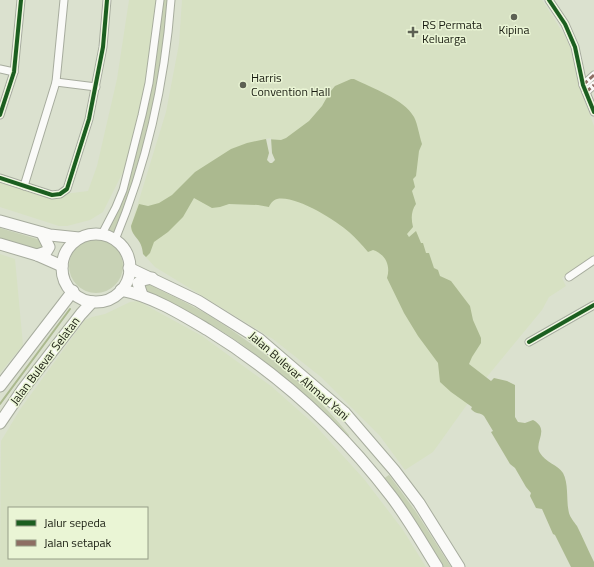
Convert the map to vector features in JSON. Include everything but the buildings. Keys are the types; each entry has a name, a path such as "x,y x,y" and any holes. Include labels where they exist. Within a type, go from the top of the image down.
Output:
{"main road":[{"path":"0,221 50,235 79,238"},
{"path":"37,255 46,252 49,247 42,233"},
{"path":"89,234 102,234 115,240 123,247 128,257 130,268 127,280 121,290 108,299 92,302 78,296 72,291 65,280 62,266 64,258 72,243 79,238 89,234"},
{"path":"0,244 37,255 62,266"},
{"name":"Jalan Bulevar Ahmad Yani","path":"130,268 198,301 259,339 345,413 394,470 419,503 459,567"},
{"path":"142,295 138,283 152,278"},
{"name":"Jalan Bulevar Ahmad Yani","path":"121,290 142,295 190,320 256,362 321,416 352,448 392,497 437,567"},
{"name":"Jalan Bulevar Selatan","path":"0,386 72,291"},
{"path":"64,302 73,300 79,305 81,314"},
{"name":"Jalan Bulevar Selatan","path":"0,423 16,399 81,314 92,302"}],"street":[{"path":"0,115 14,72 21,0"},
{"path":"24,186 56,82 64,0"},
{"path":"0,178 52,195 60,194 67,189 89,119 96,87 103,47 107,0"},
{"path":"102,234 123,190 142,115 149,83 160,0"},
{"path":"115,240 128,208 157,104 168,43 171,0"},
{"path":"549,0 565,24 573,41 579,60 583,85 594,112"},
{"path":"0,69 14,72"},
{"path":"583,85 594,75"},
{"path":"56,82 96,87"},
{"path":"586,92 594,85"},
{"path":"569,278 594,260"},
{"path":"529,342 594,305"}],"shaded area":[{"path":"129,0 157,0 144,104 128,162 103,212 90,220 67,226 59,226 0,207 0,178 56,195 88,191 97,166 117,79"},
{"path":"160,0 171,0 157,104 115,240 102,234 116,207 142,115"},
{"path":"182,0 542,0 565,36 573,54 579,86 594,126 594,257 562,278 566,286 549,297 542,310 486,378 433,452 405,470 380,436 321,377 273,339 155,267 143,254 141,242 131,230 166,112 179,44"},
{"path":"354,79 395,99 409,111 417,123 422,144 419,151 416,176 413,179 415,187 412,191 416,204 412,215 413,227 407,234 409,237 416,231 421,243 423,243 426,253 429,253 434,268 438,270 440,276 451,281 470,306 473,320 481,338 481,343 469,364 491,381 494,378 507,381 515,385 515,417 518,422 525,423 533,420 541,428 538,449 545,459 561,470 565,477 570,515 577,526 594,562 594,567 571,567 555,535 553,534 542,509 536,508 530,496 531,493 515,468 510,464 491,432 493,431 484,416 473,411 471,409 472,407 440,382 438,363 418,336 404,313 387,278 388,269 384,257 373,250 368,252 352,234 335,221 304,205 285,199 277,199 272,202 269,207 229,204 212,208 194,198 183,217 168,232 154,242 150,253 146,257 143,254 141,245 133,233 131,226 139,204 148,206 159,203 172,195 195,172 231,149 247,143 266,139 281,140 286,138 309,121 322,106 335,86"},
{"path":"0,228 44,241 46,244 39,251 0,239"},
{"path":"91,239 101,239 111,243 119,251 123,261 123,271 119,281 111,289 101,293 91,293 81,289 73,281 69,271 69,261 73,251 81,243"},
{"path":"0,254 15,259 23,345 0,373"},
{"path":"144,283 205,313 250,343 286,371 319,401 349,435 348,438 298,390 245,347 206,322 143,291"},
{"path":"138,301 202,336 271,386 314,424 364,479 403,530 426,567 0,567 1,441 21,408 85,320 105,314 130,302"},
{"path":"389,475 416,512 451,567 443,567 383,479"}],"pier":[{"path":"271,138 272,153 275,160 270,163 267,160 269,153 266,139"}],"waterway":[{"path":"0,404 70,309"}],"marked path":[{"path":"583,85 594,75"},
{"path":"586,92 594,85"}],"cycle path":[{"path":"0,115 14,72 21,0"},
{"path":"0,178 52,195 60,194 67,189 89,119 103,47 107,0"},
{"path":"549,0 565,24 575,47 583,85 594,112"},
{"path":"529,342 594,305"}],"place":[{"name":"Kipina","path":"514,17"},
{"name":"RS Permata Keluarga","path":"413,32"},
{"name":"Harris Convention Hall","path":"243,85"}]}
